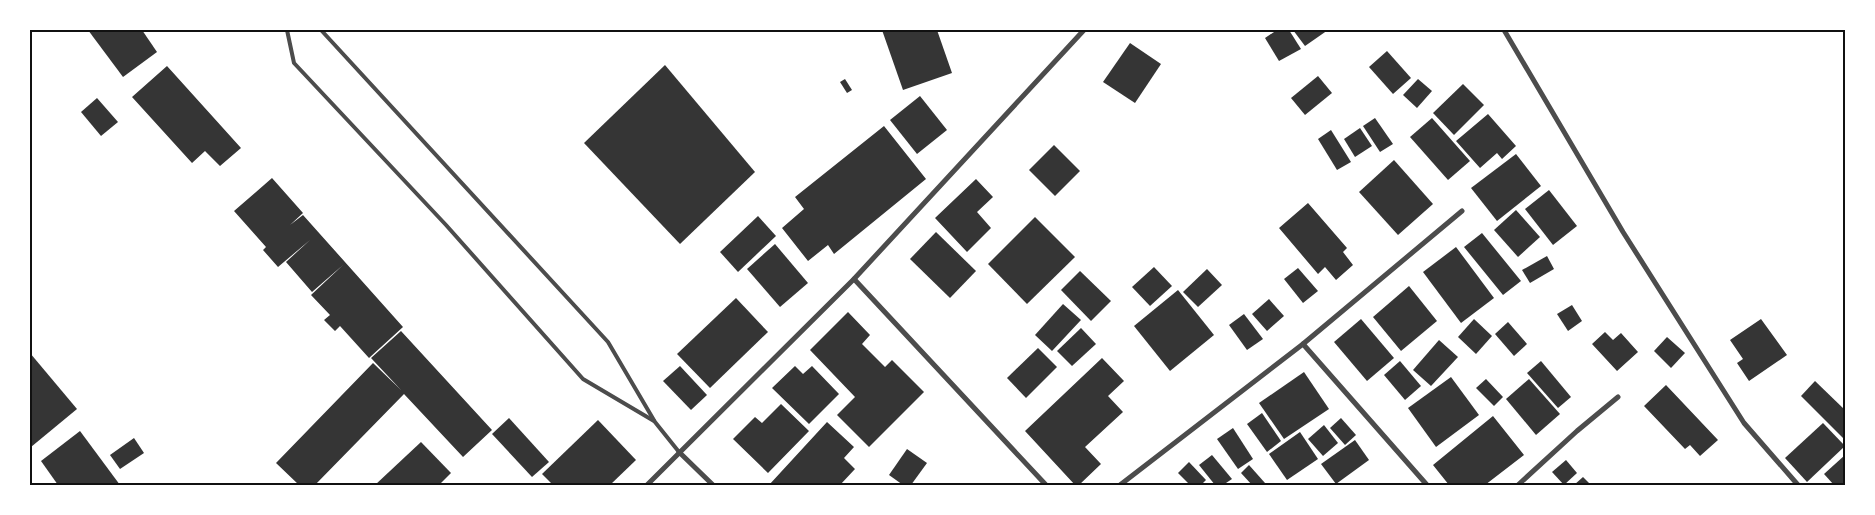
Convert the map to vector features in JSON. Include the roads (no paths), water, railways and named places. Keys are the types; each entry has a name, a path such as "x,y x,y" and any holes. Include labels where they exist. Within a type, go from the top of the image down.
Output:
{"street":[{"path":"647,485 854,279 1084,30"},
{"path":"1504,30 1623,232 1744,423 1798,485"},
{"path":"1120,485 1303,344 1462,211"},
{"path":"854,279 1046,485"},
{"path":"1303,344 1427,485"},
{"path":"1518,485 1577,431 1618,397"},
{"path":"680,452 713,485"}],"lane":[{"path":"287,30 294,63 446,225 583,379 656,422"},
{"path":"322,30 608,342 656,422 680,452"}]}
